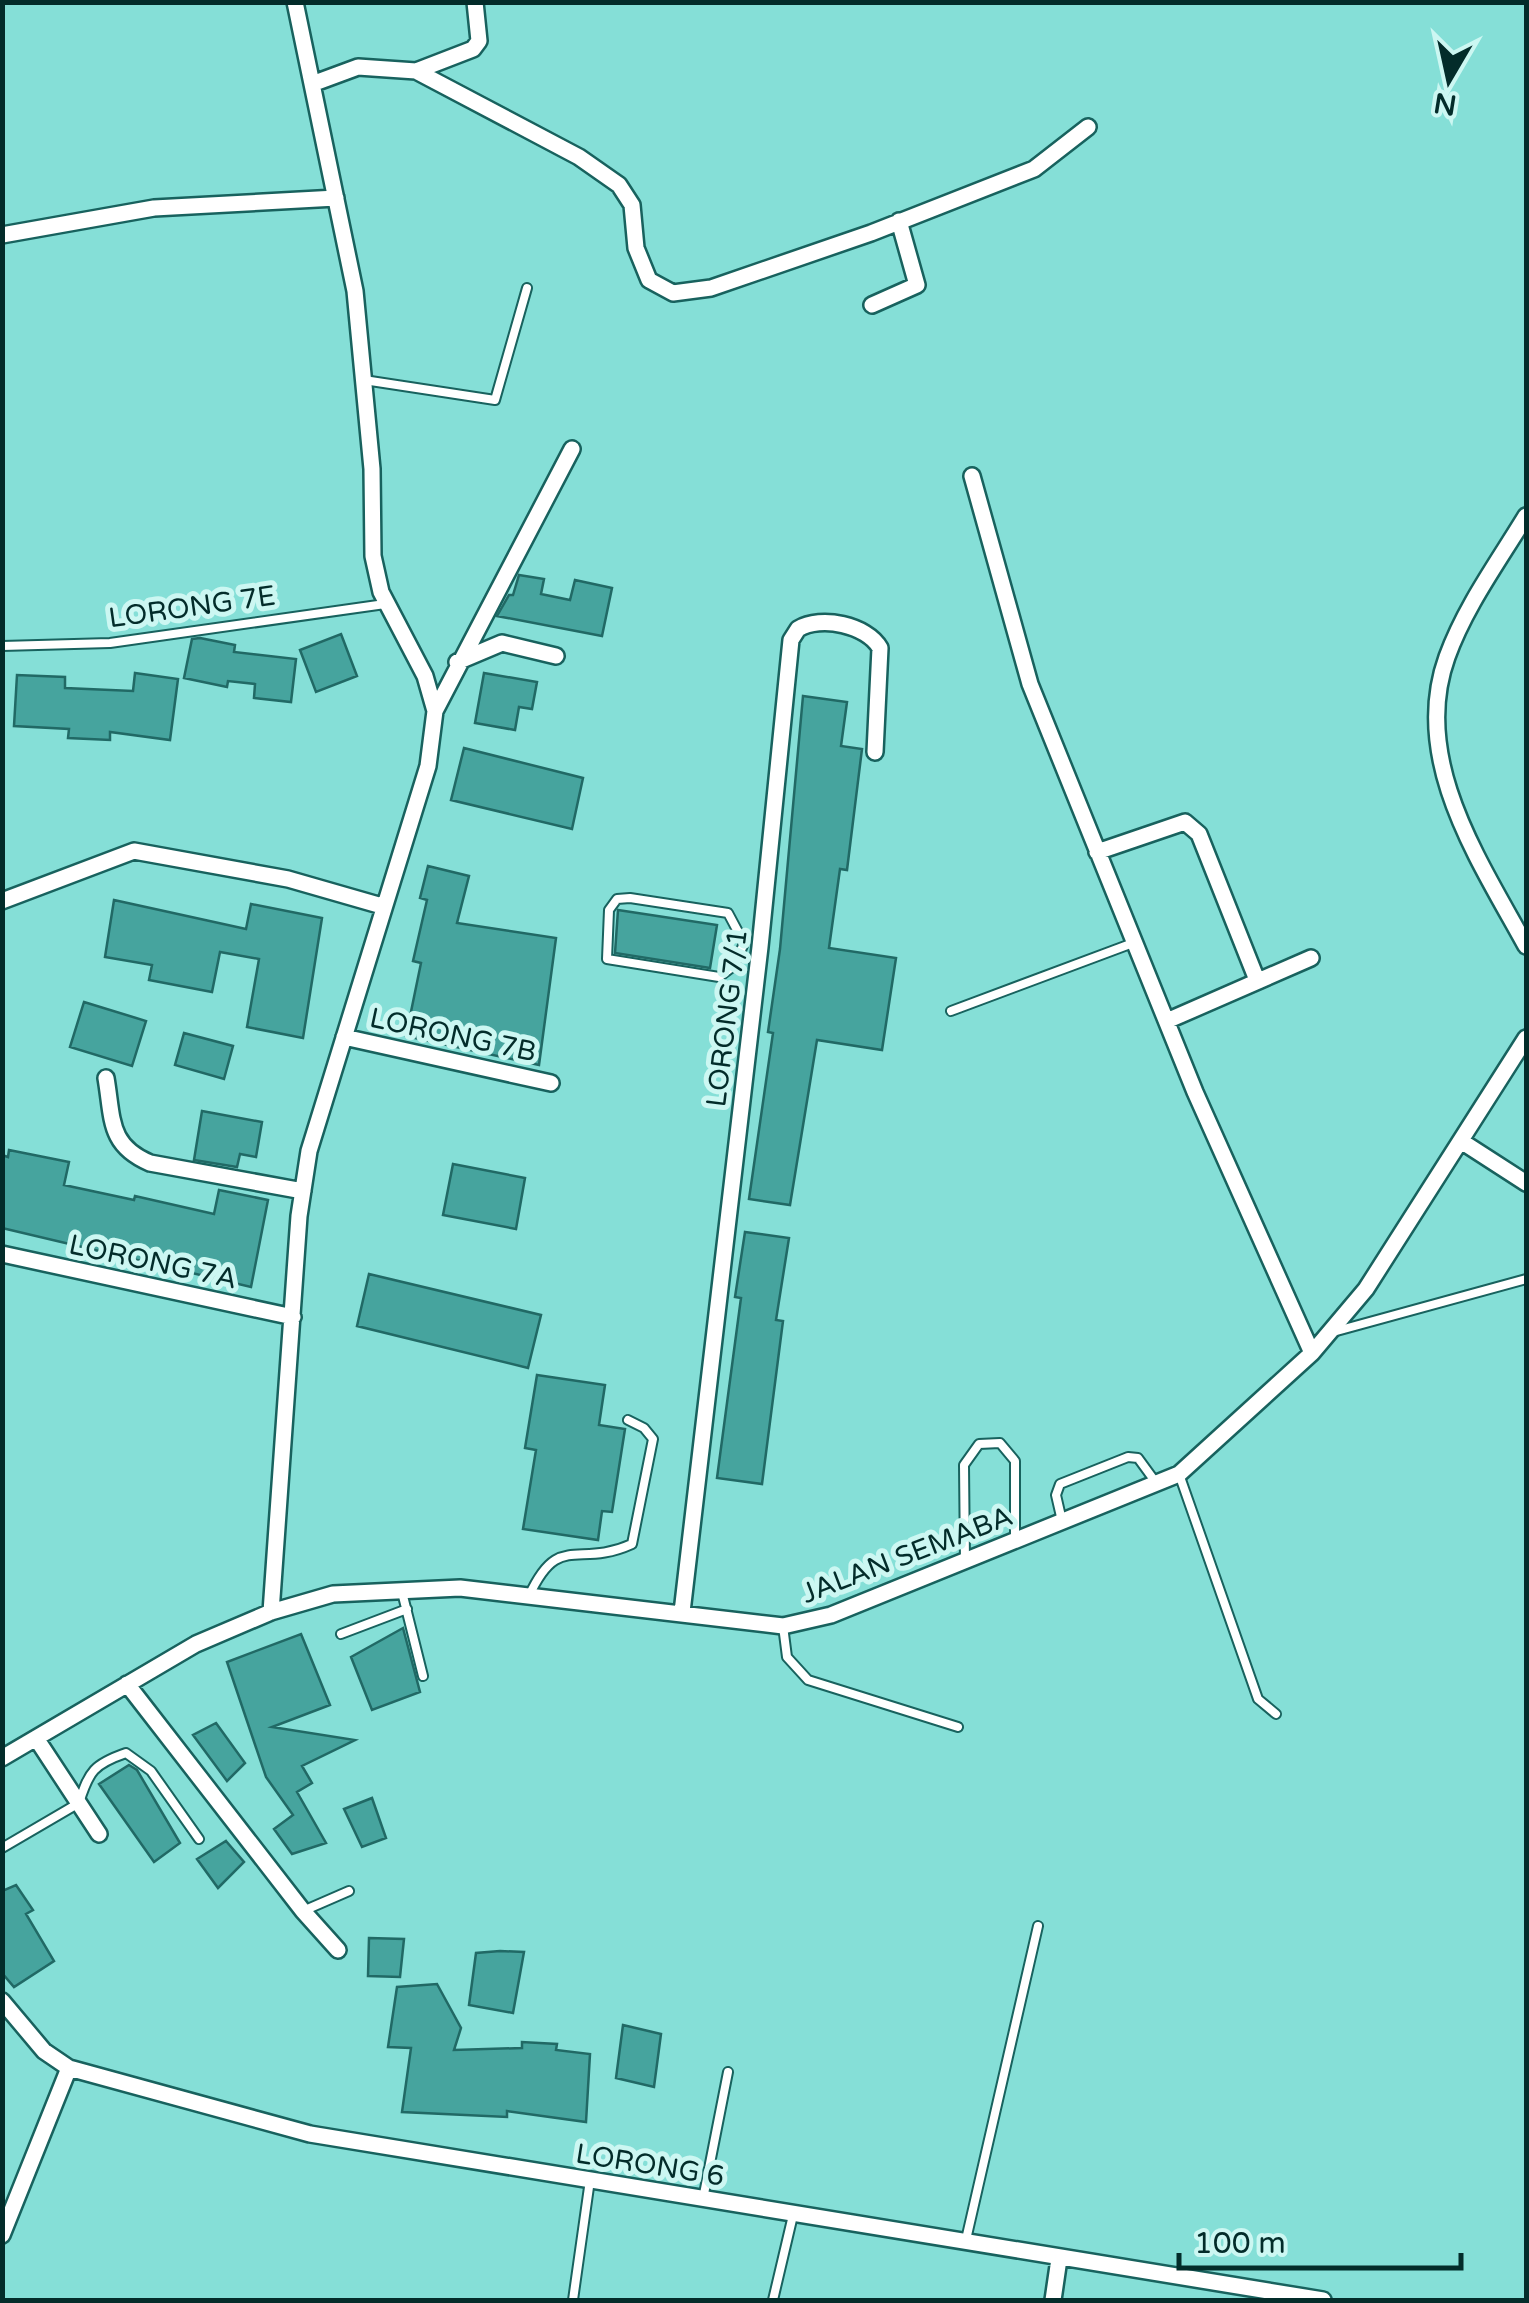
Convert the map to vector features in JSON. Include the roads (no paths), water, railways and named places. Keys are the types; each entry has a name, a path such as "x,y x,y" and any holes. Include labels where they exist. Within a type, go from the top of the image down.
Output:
{"street":[{"path":"295,2 356,291 372,468 373,556 387,604 426,676 435,710"},
{"path":"416,71 473,49 479,41 474,2"},
{"path":"312,84 358,67 416,71 579,157 619,185 632,205 636,248 649,280 674,293 711,288 1034,168 1088,127"},
{"path":"2,235 154,208 336,198"},
{"path":"872,305 918,284 898,221"},
{"path":"271,1612 303,1191 310,1152 382,906 428,766 435,710 572,449"},
{"path":"972,476 1016,644 1195,1092 1312,1352"},
{"path":"1526,516 1467,612 1446,658 1437,694 1436,731 1463,825 1526,946"},
{"name":"LORONG 7/1","path":"682,1612 760,947 791,640 807,623 822,622 869,632 880,648 875,752"},
{"path":"457,662 502,643 556,656"},
{"path":"1097,852 1185,822 1199,834 1257,980"},
{"path":"2,900 134,851 288,879 382,906"},
{"path":"1169,1020 1311,958"},
{"name":"LORONG 7B","path":"344,1037 551,1083"},
{"name":"JALAN SEMABA","path":"2,1758 196,1644 271,1612 334,1594 460,1588 782,1626 831,1615 1157,1484 1178,1474 1312,1352 1366,1289 1526,1038"},
{"path":"106,1078 116,1138 131,1155 150,1163 303,1191"},
{"path":"1461,1141 1526,1183"},
{"name":"LORONG 7A","path":"2,1254 293,1318"},
{"path":"127,1684 302,1912 338,1950"},
{"path":"36,1738 99,1834"},
{"name":"LORONG 6","path":"2,2001 44,2051 69,2068 310,2134 794,2211 1243,2294 1322,2300"},
{"path":"2,2235 69,2068"},
{"path":"1053,2300 1059,2259"}],"lane":[{"path":"364,380 495,400 527,288"},
{"name":"LORONG 7E","path":"2,646 110,643 387,604"},
{"path":"744,943 729,974 718,977 622,964 607,958 604,947 609,910 617,898 630,898 728,913 744,943 760,947"},
{"path":"950,1011 1137,941"},
{"path":"1329,1333 1526,1280"},
{"path":"528,1596 542,1567 560,1556 595,1556 632,1544 653,1439 644,1428 628,1420"},
{"path":"965,1562 964,1464 980,1444 1000,1443 1015,1462 1015,1541"},
{"path":"1062,1521 1056,1494 1060,1484 1128,1457 1138,1458 1157,1484"},
{"path":"1178,1474 1258,1699 1276,1714"},
{"path":"400,1588 424,1676"},
{"path":"340,1634 407,1609"},
{"path":"782,1626 786,1657 808,1680 958,1726"},
{"path":"2,1848 79,1804 86,1780 99,1762 126,1753 151,1770 199,1839"},
{"path":"302,1912 349,1891"},
{"path":"965,2244 1038,1926"},
{"path":"702,2199 728,2072"},
{"path":"574,2300 590,2180"},
{"path":"773,2300 794,2211"}]}
